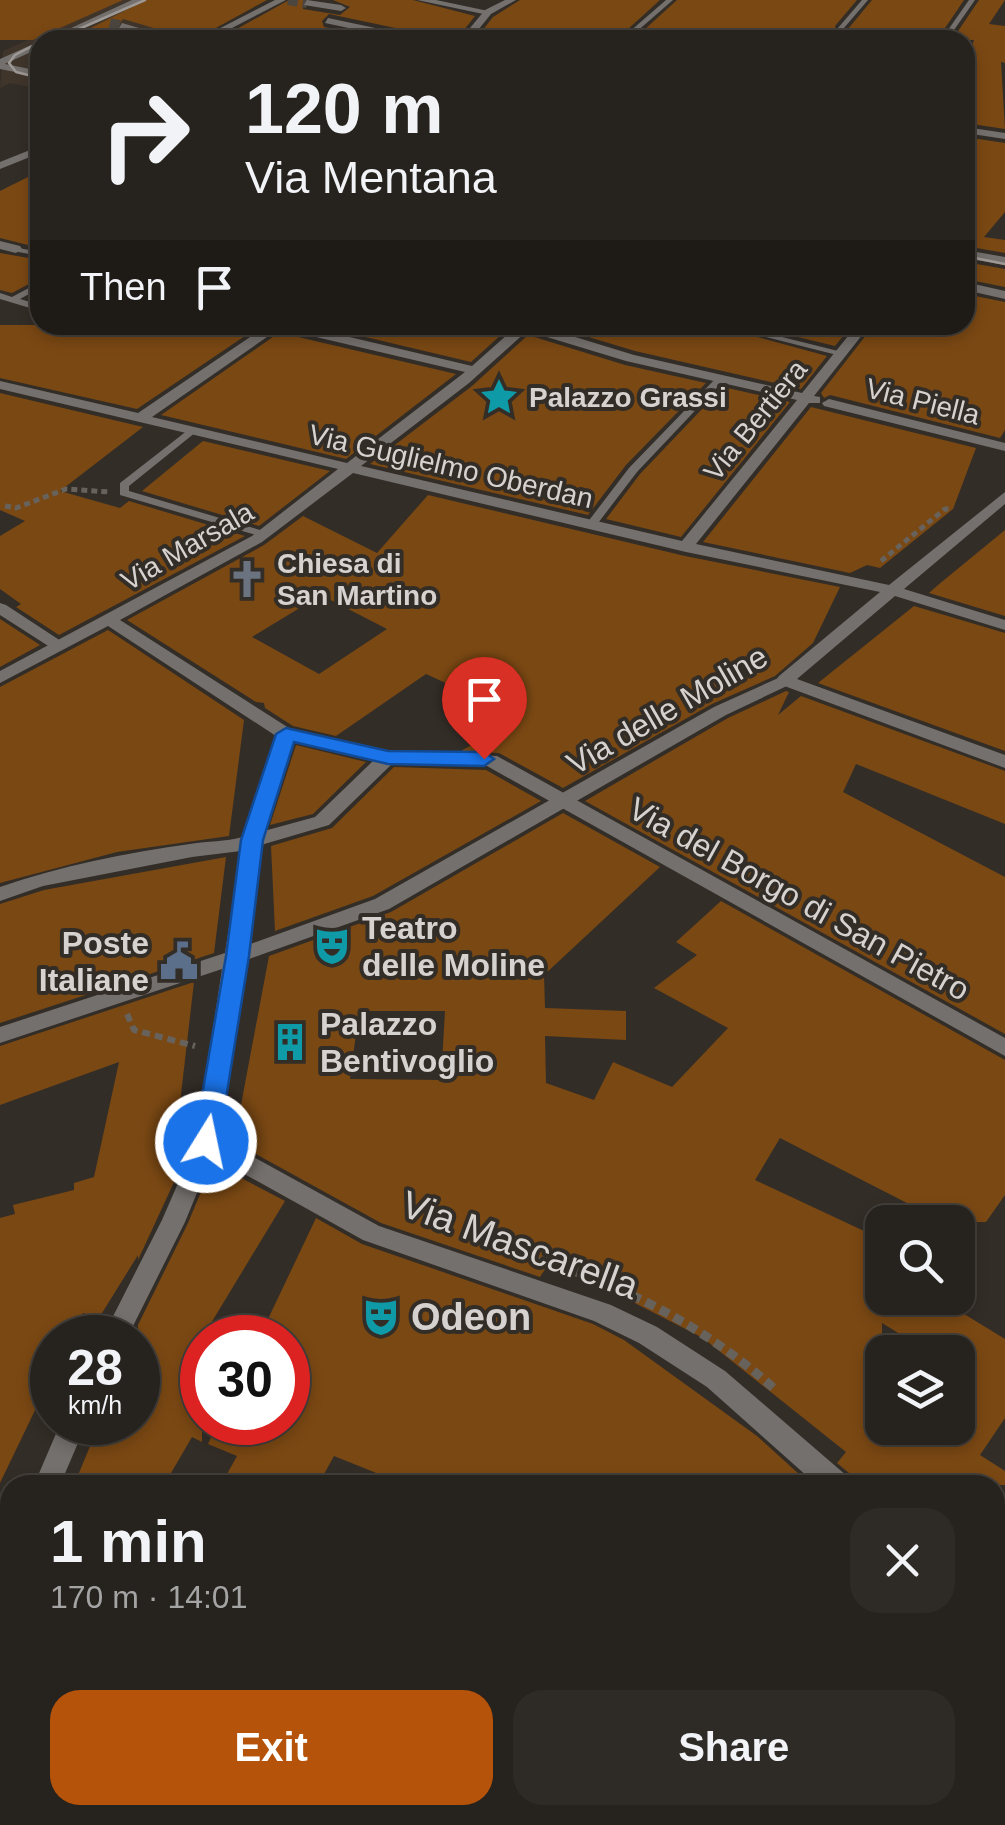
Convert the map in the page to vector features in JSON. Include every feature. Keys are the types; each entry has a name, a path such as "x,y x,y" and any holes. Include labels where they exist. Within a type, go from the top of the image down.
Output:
{"street":[{"path":"72,30 139,0"},
{"path":"223,30 285,0"},
{"path":"422,0 488,12"},
{"path":"473,30 488,12 512,0"},
{"path":"306,3 341,8 328,20 373,30"},
{"path":"95,20 134,30"},
{"path":"0,64 30,49"},
{"path":"0,64 30,72"},
{"path":"975,132 1005,136"},
{"path":"0,166 30,153"},
{"path":"0,245 16,249"},
{"path":"975,256 1005,262"},
{"path":"975,288 1005,294"},
{"path":"138,420 265,335"},
{"path":"323,335 474,370"},
{"name":"Via Marsala","path":"0,678 263,534 514,335"},
{"name":"Via Piella","path":"556,335 595,348 1005,447"},
{"name":"Via Bertiera","path":"686,547 816,400 856,335"},
{"name":"Via Guglielmo Oberdan","path":"0,385 686,547 892,590 1005,625"},
{"name":"Via delle Moline","path":"0,1035 382,904 720,711 785,680 1005,496"},
{"path":"0,608 60,645"},
{"path":"108,619 286,734 252,840 238,956 206,1142 173,1222 126,1315"},
{"path":"785,680 1005,762"},
{"name":"Via del Borgo di San Pietro","path":"286,734 388,757 491,760 1005,1048"},
{"path":"0,894 40,880 192,850 227,848 322,821 388,757"},
{"name":"Via Mascarella","path":"206,1142 371,1233 602,1313 648,1335 716,1379 826,1475"},
{"path":"51,1475 64,1445"}],"lane":[{"path":"636,30 670,0"},
{"path":"842,30 865,0"},
{"path":"951,30 972,0"},
{"path":"16,249 30,252"},
{"path":"13,300 30,291"},
{"path":"0,296 30,305"},
{"path":"766,335 842,353"},
{"path":"591,525 632,470 720,379"},
{"path":"192,432 124,486 124,492 263,534"}],"path":[{"path":"8,507 66,489 124,492"},
{"path":"872,566 884,562 945,509 952,509"},
{"path":"124,1008 134,1030 195,1046"}],"shaded area":[{"path":"118,0 215,0 151,30 50,30"},
{"path":"30,39 30,87 10,83 0,88 3,51"}],"building":[{"path":"0,0 123,0 56,30 30,30 30,40 0,40"},
{"path":"146,0 267,0 212,30 158,30 123,19 118,30 87,30"},
{"path":"289,0 303,0 303,9 340,15 350,7 333,0 413,0 475,16 464,30 405,30 329,14 322,21 324,27 339,30 235,30"},
{"path":"520,0 660,0 627,30 483,30 493,17"},
{"path":"677,0 857,0 835,26 836,30 644,30"},
{"path":"872,0 964,0 944,30 848,29"},
{"path":"979,0 1005,0 989,24 1005,26 1005,63 1001,62 1005,129 975,124 975,30 959,30"},
{"path":"975,138 1005,143 1005,212 984,237 1005,240 1005,253 975,248"},
{"path":"30,176 30,246 0,238 0,191"},
{"path":"0,253 30,258 30,283 12,293 0,290"},
{"path":"975,264 1005,269 1005,287 975,281"},
{"path":"975,296 1005,302 1005,430 1000,438 830,395 824,398 821,393 866,335 975,335"},
{"path":"0,325 30,325 30,335 246,335 137,409 0,378"},
{"path":"276,335 293,335 456,374 346,459 161,415"},
{"path":"357,335 501,335 471,362"},
{"path":"528,335 625,365 706,383 626,465 588,515 370,464 472,386"},
{"path":"582,335 750,335 827,356 801,389"},
{"path":"790,335 844,335 835,346"},
{"path":"723,387 790,402 681,537 606,519 640,474"},
{"path":"0,393 143,427 60,491 120,508 129,501 245,536 59,635 16,607 21,604 0,589 0,536 25,521 0,510"},
{"path":"811,407 976,448 953,509 880,568 867,565 850,573 703,542"},
{"path":"203,441 330,471 259,526 142,491"},
{"path":"428,495 685,556 840,587 813,643 775,676 712,704 563,788 499,753 461,751 482,739 454,721 485,701 426,674 336,736 293,726 265,708 264,703 256,702 127,620 264,545 303,516 377,553","holes":["321,595 387,629 319,674 252,637"]},
{"path":"1005,530 1005,616 929,593 938,585"},
{"path":"914,606 1005,633 1005,751 818,683"},
{"path":"0,619 40,645 0,667"},
{"path":"108,630 244,720 229,836 117,852 0,883 0,687"},
{"path":"789,692 778,715 801,696 1005,771 1005,824 856,764 843,792 1005,877 1005,1034 585,801 728,718"},
{"path":"296,745 366,762 313,814 270,825"},
{"path":"394,767 486,770 541,801 373,896 275,931 271,846 332,828"},
{"path":"563,813 660,867 544,975 545,1008 626,1011 626,1040 545,1036 546,1083 594,1100 613,1062 672,1087 728,1028 654,988 697,955 676,942 721,901 1005,1060 1005,1195 986,1222 975,1222 975,1205 911,1205 780,1138 755,1180 865,1231 865,1315 966,1315 1005,1339 1005,1418 980,1455 1005,1471 1005,1475 850,1475 837,1463 846,1452 703,1338 551,1260 540,1277 381,1223 234,1142 269,956 391,912","holes":["359,1011 445,1011 441,1080 350,1079"]},
{"path":"226,857 214,953 0,1023 0,904 44,890"},
{"path":"194,982 174,1155 187,1154 138,1260 138,1255 101,1315 30,1315 30,1421 4,1475 0,1475 0,1218 15,1214 13,1205 74,1190 74,1183 94,1177 119,1062 0,1105 0,1046"},
{"path":"213,1163 285,1201 216,1315 180,1315 180,1445 187,1445 170,1475 78,1475 91,1445 160,1445 160,1315 143,1315"},
{"path":"316,1218 362,1244 593,1324 624,1340 757,1436 800,1475 381,1475 334,1456 324,1475 227,1475 237,1456 210,1445 310,1445 310,1315 270,1315"}],"tunnel":[{"path":"288,0 307,3"},
{"path":"110,23 122,26"}],"tram line":[{"path":"77,30 145,0"},
{"path":"30,47 9,63 16,72 30,76"},
{"path":"975,258 1005,264"}],"place":[{"name":"Palazzo Grassi","path":"499,397"},
{"name":"Chiesa di San Martino","path":"247,579"},
{"name":"Teatro delle Moline","path":"332,946"},
{"name":"Poste Italiane","path":"179,961"},
{"name":"Palazzo Bentivoglio","path":"290,1042"},
{"name":"Odeon","path":"381,1317"}],"route":[{"path":"206,1142 238,956 252,840 286,734 388,757 484,759"}]}
